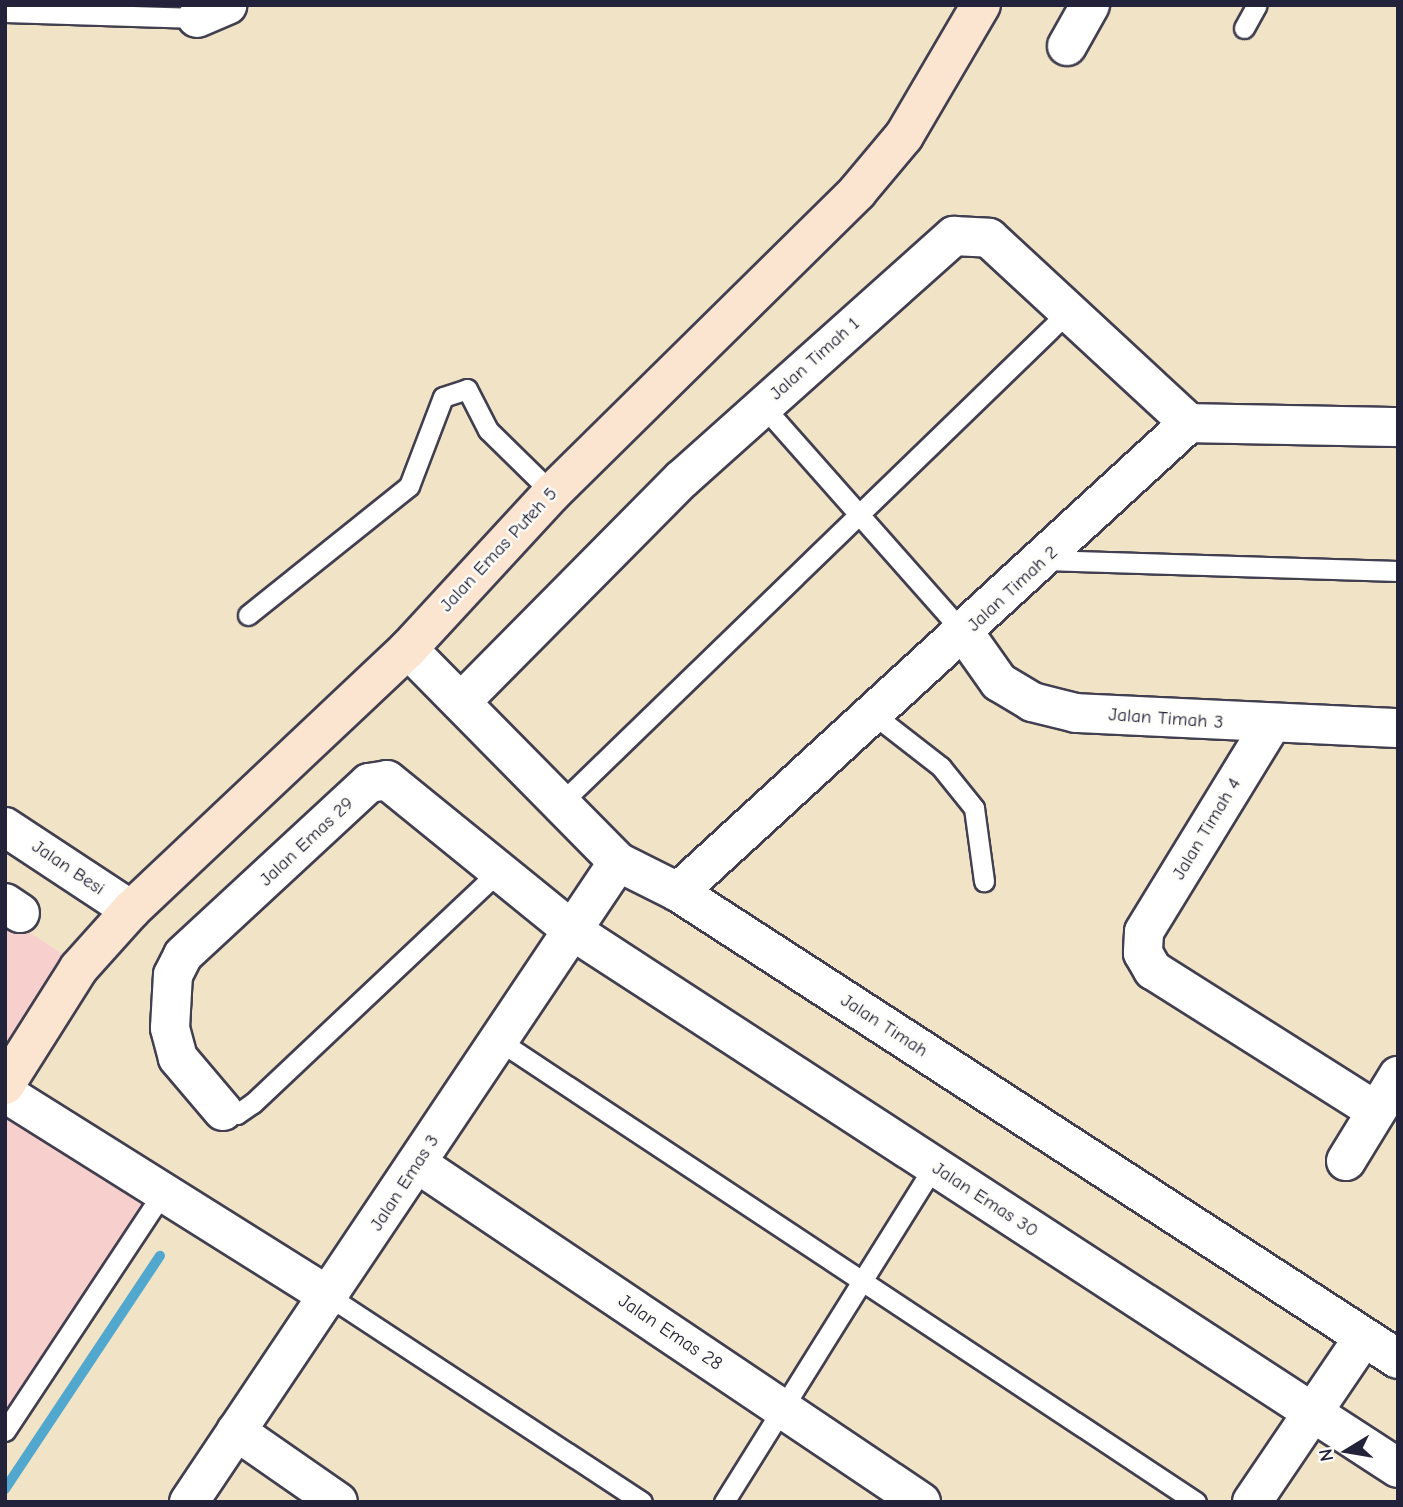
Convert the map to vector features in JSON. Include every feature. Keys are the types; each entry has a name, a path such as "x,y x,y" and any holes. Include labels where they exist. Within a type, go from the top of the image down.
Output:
{"street":[{"name":"Jalan Emas Puteh 5","path":"5,1085 79,968 131,910 408,649 552,493 857,192 904,136 981,5"},
{"path":"1067,46 1090,5"},
{"name":"Jalan Timah 1","path":"461,702 681,479 954,236 989,238 1189,423"},
{"path":"1189,423 1398,426"},
{"name":"Jalan Timah 2","path":"678,892 965,634 1189,423"},
{"name":"Jalan Timah 3","path":"965,634 999,682 1032,702 1076,713 1270,726 1398,728"},
{"name":"Jalan Timah","path":"408,649 618,862 678,892 1398,1359"},
{"name":"Jalan Timah 4","path":"1270,726 1144,932 1143,953 1153,970 1376,1111"},
{"name":"Jalan Emas 29","path":"223,1111 178,1058 170,1028 173,975 183,955 369,783 387,779 573,930"},
{"name":"Jalan Besi","path":"5,827 131,910"},
{"name":"Jalan Emas 3","path":"190,1502 330,1297 618,862"},
{"name":"Jalan Emas 30","path":"573,930 1398,1468"},
{"path":"1346,1161 1398,1076"},
{"path":"5,1093 330,1297"},
{"name":"Jalan Emas 28","path":"418,1164 921,1502"},
{"path":"1252,1502 1315,1414 1363,1338"},
{"path":"236,1431 338,1502"}],"lane":[{"path":"1244,28 1257,5"},
{"path":"5,12 212,12"},
{"path":"561,803 1068,312"},
{"path":"248,615 408,486 443,397 467,389 488,430 552,493"},
{"path":"763,406 862,511 965,634"},
{"path":"1045,560 1398,571"},
{"path":"873,714 941,766 974,808 984,881"},
{"path":"223,1111 236,1114 253,1103 499,871"},
{"path":"498,1040 1196,1502"},
{"path":"723,1502 785,1410 934,1166"},
{"path":"5,1431 163,1192"},
{"path":"330,1297 642,1502"}],"shaded area":[{"path":"5,916 62,954 5,1046"},
{"path":"13,1111 150,1199 5,1422 5,1122"}],"waterway":[{"path":"5,1489 160,1256"}]}
